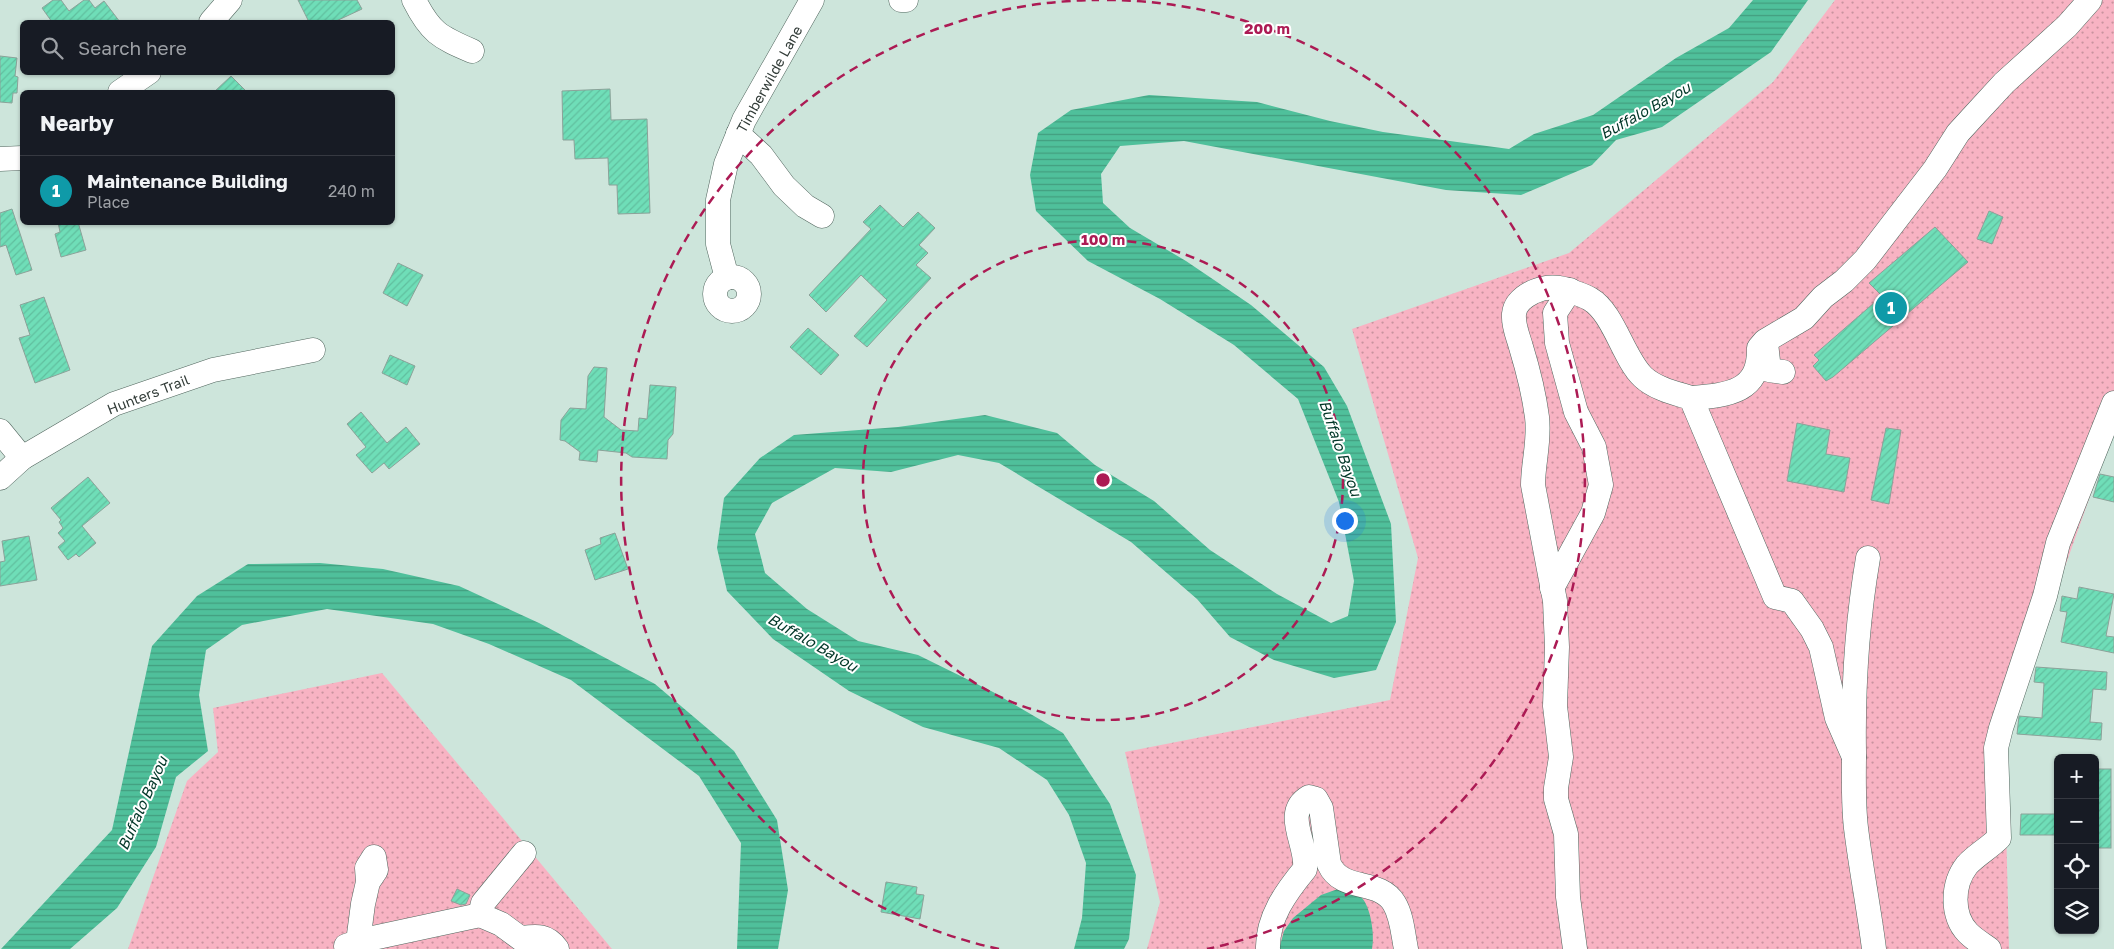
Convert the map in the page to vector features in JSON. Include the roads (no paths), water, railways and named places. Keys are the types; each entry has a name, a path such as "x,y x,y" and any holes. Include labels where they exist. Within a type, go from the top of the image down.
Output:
{"street":[{"path":"213,20 230,0"},
{"path":"414,0 426,23 447,41 472,50"},
{"name":"Timberwilde Lane","path":"727,278 718,244 718,200 726,164 744,120 812,0"},
{"path":"901,0 906,0"},
{"path":"1575,949 1568,897 1566,834 1556,799 1560,757 1555,706 1557,647 1552,588 1533,485 1533,468 1538,431 1537,416 1530,379 1514,324 1514,312 1518,303 1524,297 1544,287 1570,290 1591,299 1599,307 1642,376 1651,383 1664,390 1691,398 1733,393 1744,387 1756,372 1759,361 1759,348 1765,341 1804,318 1865,260 1935,169 1963,127 1986,101 2067,26 2090,0"},
{"path":"123,90 145,75"},
{"path":"738,134 761,154 784,186 805,206 822,216"},
{"path":"0,159 20,158"},
{"path":"1552,588 1593,513 1601,485 1594,447 1576,412 1558,342 1555,313 1570,290"},
{"path":"1765,341 1769,370 1783,372"},
{"name":"Hunters Trail","path":"0,478 22,458 114,404 213,370 313,350"},
{"path":"1691,398 1775,597 1792,601 1812,629 1821,647 1837,718 1854,757"},
{"path":"1989,949 1968,934 1959,921 1956,911 1958,881 1967,866 1999,838 1996,748 2001,728 2045,596 2058,543 2114,403"},
{"path":"0,431 22,458"},
{"path":"1868,558 1862,596 1858,644 1853,776 1856,828 1874,949"},
{"path":"1268,949 1268,941 1275,913 1286,892 1305,867 1303,844 1295,816 1297,808 1302,801 1309,797 1316,799 1321,808 1329,864 1333,872 1346,882 1375,888 1385,893 1394,903 1398,913 1406,949"},
{"path":"480,914 483,903 524,853"},
{"path":"1305,867 1329,864"},
{"path":"354,946 368,882"},
{"path":"335,949 354,946 480,914 501,924 528,944 542,936 552,942 557,949"}],"water":[{"name":"Buffalo Bayou","path":"1753,0 1808,0 1771,52 1662,127 1616,140 1592,165 1521,195 1446,190 1184,141 1120,146 1101,174 1103,203 1130,228 1186,261 1251,305 1324,367 1347,406 1391,524 1396,622 1376,670 1334,678 1274,660 1230,637 1197,599 1131,542 999,463 958,455 891,472 835,468 772,503 755,534 765,573 807,609 858,641 918,655 993,692 1063,733 1110,804 1136,875 1129,939 1124,949 1074,949 1082,918 1086,863 1069,815 1047,780 999,748 923,727 849,691 773,639 727,591 717,548 724,498 760,458 794,435 898,427 985,415 1057,433 1095,465 1154,501 1210,550 1277,594 1331,623 1348,616 1354,581 1339,502 1298,399 1234,345 1160,299 1088,261 1036,211 1030,175 1038,133 1071,110 1149,95 1257,102 1330,121 1383,132 1509,149 1534,134 1593,115 1676,58 1729,28"},
{"name":"Buffalo Bayou","path":"320,563 383,569 459,586 539,623 655,684 734,751 777,820 788,890 778,949 737,949 741,843 699,776 571,680 489,644 433,624 327,609 242,625 206,650 199,695 208,751 176,777 156,847 117,908 70,949 1,949 112,830 152,646 197,596 248,564"},
{"path":"1338,889 1360,896 1364,900 1371,921 1372,949 1279,949 1284,931 1293,918 1321,895"}],"place":[{"name":"Maintenance Building","path":"1891,308"}]}
